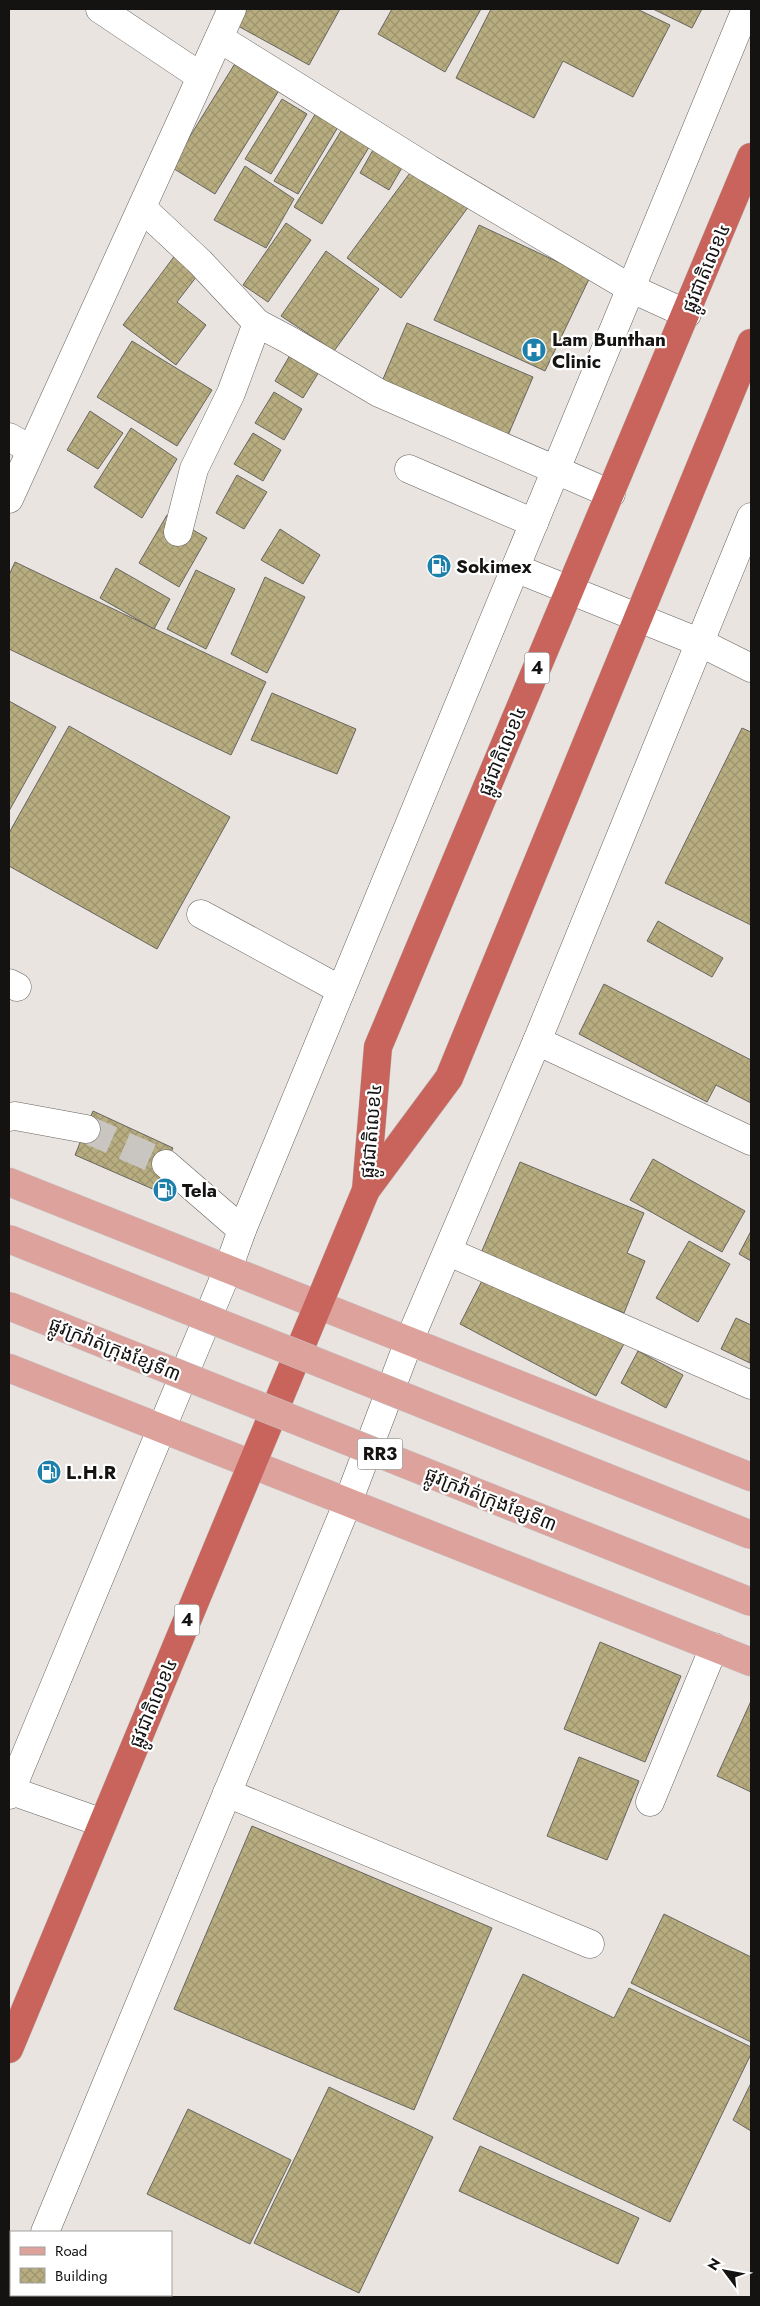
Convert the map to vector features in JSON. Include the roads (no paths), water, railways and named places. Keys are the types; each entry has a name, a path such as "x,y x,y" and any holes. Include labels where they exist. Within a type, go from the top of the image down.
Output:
{"highway":[{"name":"ផ្លូវជាតិលេខ៤","path":"366,1190 378,1047 751,158"},
{"name":"ផ្លូវជាតិលេខ៤","path":"9,2049 366,1190 449,1078 751,343"}],"main road":[{"path":"9,1182 751,1478"},
{"path":"9,1239 751,1535"},
{"name":"ផ្លូវក្រវ៉ាត់ក្រុងខ្សែទី៣","path":"9,1306 751,1602"},
{"path":"9,1368 751,1662"}],"street":[{"path":"100,9 200,76"},
{"path":"9,499 20,443 142,208 200,76 232,9"},
{"path":"103,1823 9,1792 162,1429 228,1269 242,1230 746,9"},
{"path":"219,38 428,168 630,288 686,314"},
{"path":"142,208 200,262 257,323 379,393 611,494"},
{"path":"178,532 194,469 231,393 257,323"},
{"path":"409,469 534,523"},
{"path":"45,2231 348,1502 409,1341 449,1252 537,1041 751,517"},
{"path":"515,568 701,643 751,668"},
{"path":"201,914 341,990"},
{"path":"537,1041 751,1141"},
{"path":"9,1117 15,1116 86,1129"},
{"path":"166,1164 242,1230"},
{"path":"449,1252 751,1385"},
{"path":"650,1802 714,1647"},
{"path":"227,1792 590,1944"}],"tunnel":[{"path":"86,1129 166,1164"}],"place":[{"name":"Lam Bunthan Clinic","path":"534,350"},
{"name":"Sokimex","path":"439,566"},
{"name":"Tela","path":"165,1190"},
{"name":"L.H.R","path":"49,1472"}]}
